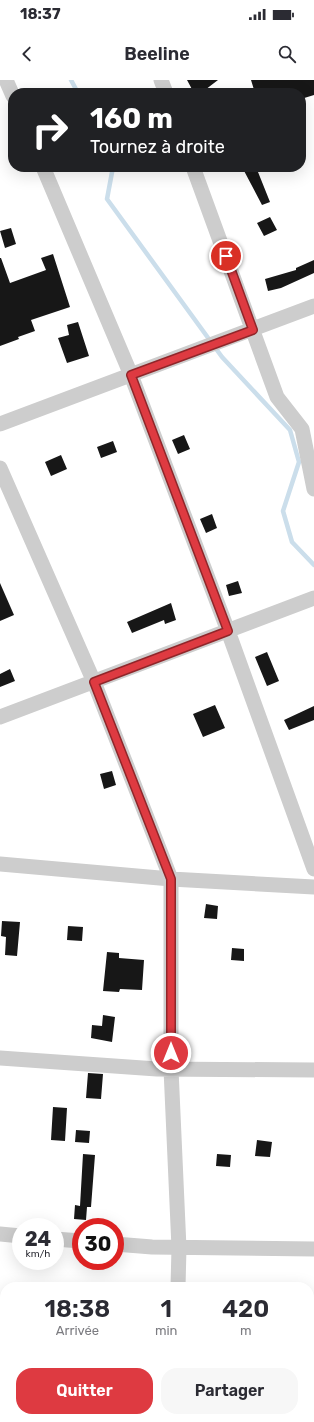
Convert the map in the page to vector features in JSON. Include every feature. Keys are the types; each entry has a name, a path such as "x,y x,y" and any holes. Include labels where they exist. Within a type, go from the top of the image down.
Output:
{"street":[{"path":"45,172 131,375 228,631 314,869"},
{"path":"195,172 276,397 302,429 314,489"},
{"path":"0,424 314,306"},
{"path":"0,468 94,682 171,879 171,1069 179,1248 178,1282"},
{"path":"0,717 314,598"},
{"path":"0,864 171,879 314,887"},
{"path":"0,1058 171,1069 314,1070"},
{"path":"0,1234 12,1235"},
{"path":"124,1245 179,1248 314,1249"}],"building":[{"path":"187,80 218,80 208,88 191,88"},
{"path":"251,80 314,80 314,95 306,97 306,88 253,88"},
{"path":"245,172 258,172 270,202 262,205"},
{"path":"270,217 277,230 264,236 257,223"},
{"path":"11,228 16,244 5,248 0,231"},
{"path":"53,254 70,307 31,320 35,331 0,346 0,258 10,283 46,270 41,258"},
{"path":"314,260 314,273 281,288 268,291 265,279 296,270 296,268"},
{"path":"78,322 89,356 67,363 58,338 69,335 67,325"},
{"path":"184,435 190,449 178,454 172,440"},
{"path":"113,441 117,452 101,458 97,447"},
{"path":"61,455 67,469 51,476 45,462"},
{"path":"212,514 217,528 206,533 200,519"},
{"path":"238,581 242,593 229,596 226,585"},
{"path":"0,583 14,615 0,621"},
{"path":"171,603 176,620 165,624 164,620 132,633 127,622"},
{"path":"267,652 279,681 267,686 255,657"},
{"path":"10,669 15,681 0,687 0,674"},
{"path":"215,705 225,728 203,737 193,714"},
{"path":"314,706 314,720 289,730 284,720"},
{"path":"112,771 116,785 104,789 100,774"},
{"path":"206,904 218,906 217,919 204,918"},
{"path":"2,921 20,922 17,956 5,955 6,937 1,936"},
{"path":"68,926 83,927 82,941 67,940"},
{"path":"232,948 244,949 244,961 231,960"},
{"path":"107,952 119,953 119,958 144,960 142,990 120,989 119,992 103,991"},
{"path":"103,1015 115,1017 112,1042 91,1038 92,1025 102,1026"},
{"path":"88,1073 103,1074 101,1099 86,1098"},
{"path":"53,1107 67,1108 65,1141 51,1140"},
{"path":"76,1130 90,1131 89,1143 75,1142"},
{"path":"257,1140 272,1142 270,1157 255,1156"},
{"path":"83,1154 95,1155 91,1207 87,1207 86,1218 74,1218 75,1205 80,1206"},
{"path":"217,1154 231,1155 230,1167 216,1166"}],"waterway":[{"path":"71,80 75,88"},
{"path":"112,172 107,199 222,357 290,430 299,462 283,511 292,542 314,565"}],"route":[{"path":"171,1053 171,879 94,682 228,631 131,375 253,330 226,256"}]}
